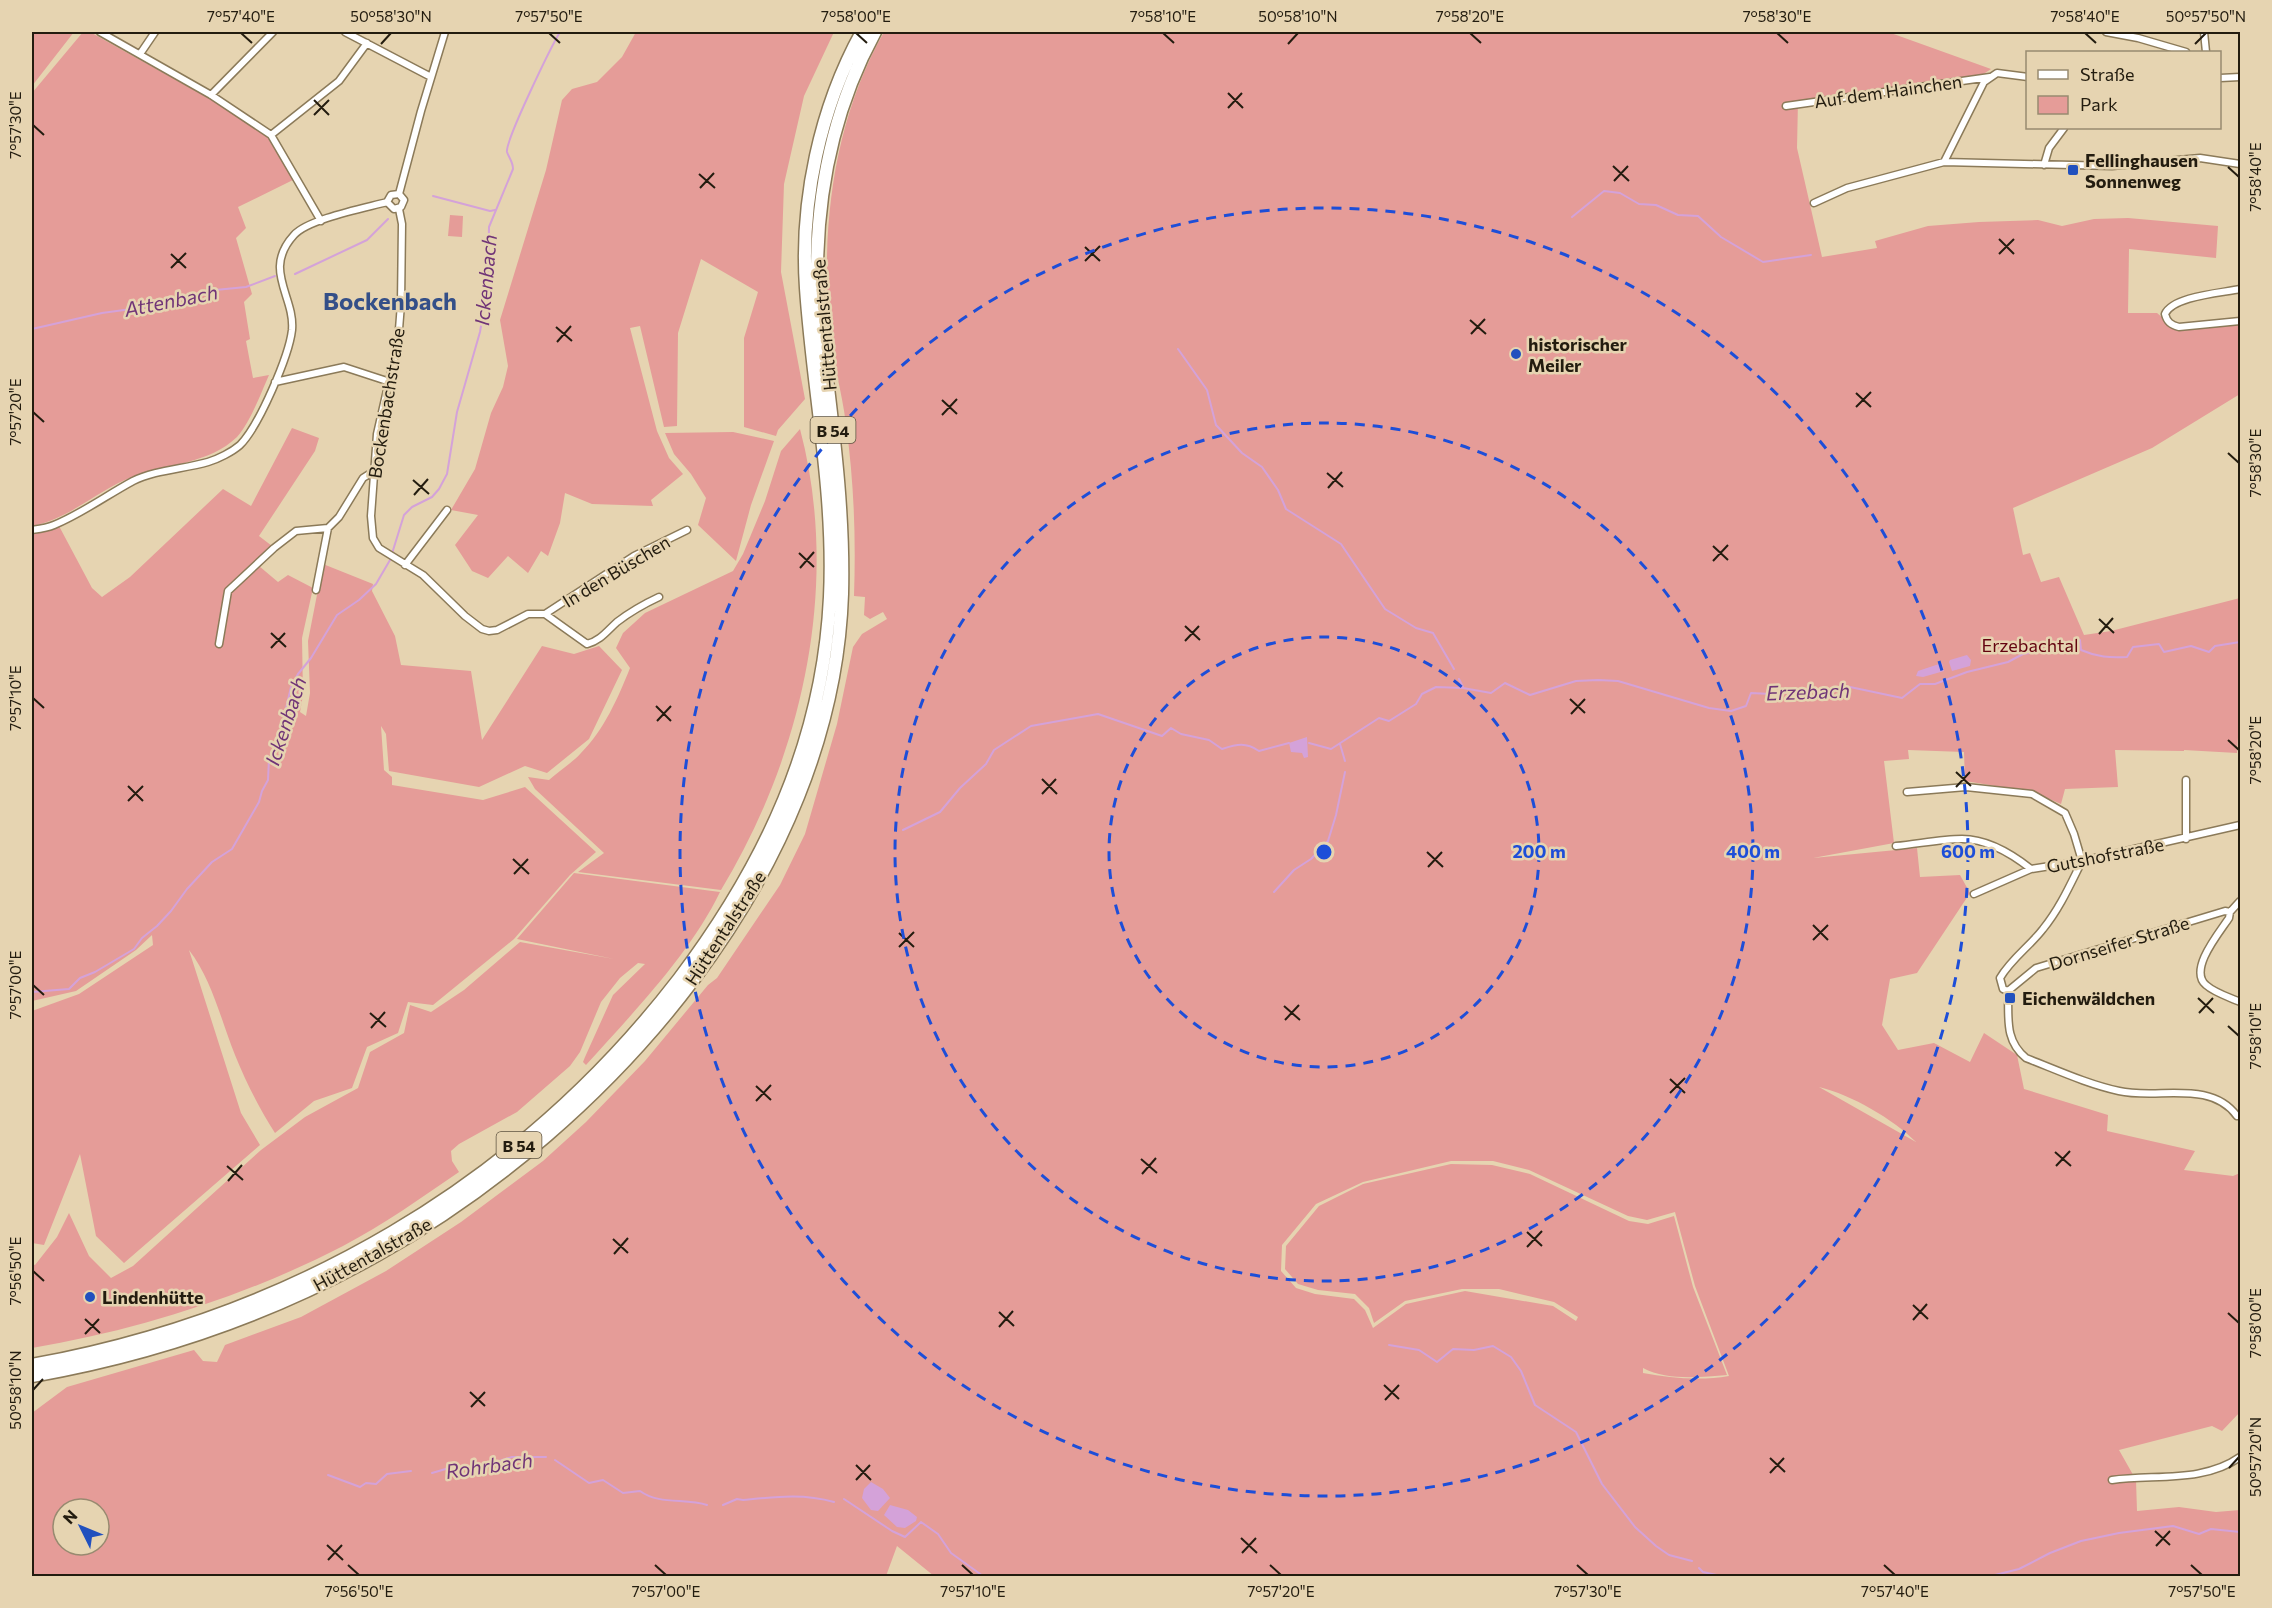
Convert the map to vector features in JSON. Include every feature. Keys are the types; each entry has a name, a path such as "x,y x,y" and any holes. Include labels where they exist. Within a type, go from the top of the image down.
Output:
{"highway":[{"name":"Hüttentalstraße","path":"159,1341 279,1291 369,1246 471,1183 541,1127 622,1046 661,1001 709,939 742,888 773,826 801,759 823,663 830,598 830,536 826,475 806,286 809,196 818,146 832,97 862,32"},
{"name":"Hüttentalstraße","path":"159,1341 216,1328 284,1301 374,1257 477,1191 548,1135 639,1045 669,1010 752,893 784,831 811,762 835,665 841,600 843,535 817,287 818,241 821,198 830,148 844,100 863,53 875,32"},
{"name":"B 54","path":"32,1376 61,1365 159,1341"},
{"name":"B 54","path":"32,1365 61,1365"}],"street":[{"path":"100,32 211,95 271,135 321,221"},
{"path":"140,54 155,32"},
{"path":"211,95 273,32"},
{"path":"345,32 431,76"},
{"path":"399,194 445,32"},
{"path":"2106,32 2138,38 2183,51"},
{"path":"2204,32 2206,51"},
{"path":"271,135 339,81 367,43"},
{"name":"Auf dem Hainchen","path":"1786,106 1990,76 1997,73 2026,77"},
{"path":"1944,162 1984,82 1990,76"},
{"path":"2221,78 2241,77"},
{"path":"2044,165 2049,148 2063,129"},
{"path":"1814,203 1847,188 1944,162 2135,165 2200,158 2241,164"},
{"path":"32,530 53,525 136,480 210,461 238,447 248,436 275,382 290,342 292,328 280,282 282,252 295,234 305,226 387,202 391,195 399,194"},
{"path":"387,202 392,208 399,209 404,200 399,194"},
{"name":"Bockenbachstraße","path":"399,209 402,224 398,342 378,434 371,516 373,538 379,548 423,575 465,616 482,629 497,630 528,614 545,614"},
{"path":"2241,289 2186,299 2172,305 2165,314 2173,326 2179,327 2241,321"},
{"path":"275,382 344,368 390,382"},
{"path":"316,590 328,528 339,517 363,478 374,471"},
{"path":"405,565 447,510"},
{"path":"219,644 228,591 274,548 296,531 328,528"},
{"name":"In den Büschen","path":"545,614 634,556 687,530"},
{"path":"545,614 587,644 597,642 616,623 635,609 659,597"},
{"path":"2186,780 2186,839"},
{"path":"1906,792 1966,787 2032,794 2065,813 2082,861 2061,905 2041,932 2006,968 2000,978 2003,989 2008,991 2010,1037 2026,1058 2076,1078 2121,1092 2153,1094 2186,1092 2223,1101 2237,1116"},
{"name":"Gutshofstraße","path":"1974,894 2031,869 2082,861 2241,825"},
{"path":"1896,846 1964,839 1993,846 2017,858 2031,869"},
{"path":"2241,901 2230,912 2229,918 2204,958 2199,976 2204,984 2241,1002"},
{"name":"Dornseifer Straße","path":"2008,991 2036,968 2225,911 2230,912"},
{"path":"2112,1480 2198,1475 2215,1470 2241,1457"}],"green space":[{"path":"32,32 74,32 32,86"},
{"path":"83,32 90,32 210,99 272,139 295,179 238,207 246,228 236,238 252,294 244,302 250,339 246,341 253,378 269,375 242,431 226,446 202,458 135,476 109,488 60,517 32,526 32,93"},
{"path":"636,32 834,32 804,96 784,184 781,272 805,399 778,430 776,436 744,427 744,338 758,292 701,259 678,333 677,426 664,427 640,326 630,328 657,431 669,458 683,474 651,500 653,506 592,504 565,493 560,523 548,556 541,551 528,573 508,556 488,578 472,571 455,545 478,515 451,510 475,469 491,413 503,387 508,366 500,320 546,170 562,100 572,89 597,82 622,57"},
{"name":"Erzebachtal","path":"884,32 1888,32 1991,69 1982,75 1945,82 1798,101 1797,148 1822,257 1877,248 1875,241 1928,226 1979,222 2038,220 2062,226 2094,219 2128,218 2218,226 2216,258 2129,249 2128,313 2157,313 2169,323 2240,325 2240,394 2152,448 2013,508 2023,555 2030,553 2041,582 2059,577 2084,635 2111,631 2240,598 2240,736 2237,753 2115,750 2118,787 2065,789 2061,804 2033,792 1965,781 1964,752 1908,750 1909,759 1884,761 1894,843 1813,858 1917,848 1920,877 1960,875 1970,893 1917,973 1890,979 1882,1025 1898,1050 1934,1043 1970,1062 1984,1033 2017,1055 2024,1089 2108,1115 2107,1131 2195,1151 2184,1170 2233,1176 2240,1173 2240,1412 2222,1431 2212,1426 2119,1450 2136,1480 2137,1511 2179,1507 2216,1512 2240,1510 2240,1576 934,1576 897,1546 886,1576 32,1576 32,1413 67,1387 194,1350 203,1361 217,1362 225,1345 301,1317 386,1271 461,1222 543,1161 586,1122 645,1061 708,985 717,978 780,885 805,834 837,724 853,647 862,634 887,619 883,612 870,619 864,615 865,597 854,596 851,467 829,326 827,250 830,212 835,174 853,101","holes":["1819,1087 1871,1109 1907,1133 1916,1142","1451,1161 1493,1161 1529,1170 1628,1216 1647,1220 1675,1212 1695,1286 1729,1376 1686,1378 1643,1373 1643,1368 1673,1376 1727,1375 1693,1287 1674,1216 1648,1224 1629,1221 1530,1174 1492,1165 1451,1164 1363,1184 1319,1206 1286,1246 1285,1269 1298,1284 1318,1290 1355,1294 1369,1308 1374,1323 1405,1301 1462,1289 1499,1289 1554,1302 1578,1317 1576,1321 1553,1306 1465,1291 1406,1304 1373,1328 1365,1310 1354,1299 1315,1294 1296,1288 1281,1271 1282,1245 1316,1204 1363,1182"]},
{"path":"450,215 463,216 462,237 448,236"},
{"path":"292,428 319,438 315,451 259,536 272,546 259,566 278,582 288,575 313,588 302,638 303,695 300,712 306,716 310,693 308,641 323,564 373,584 372,591 395,636 401,665 471,671 482,740 542,646 574,654 599,646 622,670 589,739 547,773 525,766 479,787 389,771 386,734 381,726 384,770 392,777 392,785 483,800 525,787 596,852 570,875 514,939 433,1005 408,1002 398,1033 367,1047 352,1088 314,1101 275,1133 248,1085 210,987 189,950 241,1113 260,1145 124,1263 96,1236 80,1154 44,1245 32,1243 32,1011 79,994 153,945 152,935 136,950 76,991 32,1001 32,535 59,526 92,588 102,597 130,577 223,489 251,506"},
{"path":"800,429 812,488 816,547 815,607 807,667 793,726 774,783 750,838 721,890 578,872 604,853 535,789 528,777 549,780 577,757 597,734 630,668 616,648 623,633 645,613 733,571 743,554 765,501 781,451"},
{"path":"733,432 774,441 751,505 736,561 698,525 706,498 691,474 674,454 665,433"},
{"path":"574,873 720,892 708,915 677,961 586,1065 583,1062 613,995 645,964 638,963 620,978 601,1002 580,1052 570,1066 517,1112 459,1144 451,1151 452,1161 459,1172 387,1220 358,1238 306,1264 230,1296 112,1332 32,1348 32,1264 35,1265 57,1237 69,1213 89,1256 111,1278 133,1266 261,1150 305,1117 358,1088 370,1052 404,1033 410,1005 431,1012 464,990 520,942 614,959 517,939"}],"shaded area":[{"path":"1967,655 1971,660 1970,666 1952,671 1950,660"},
{"path":"1942,663 1944,671 1923,677 1916,676 1918,671"},
{"path":"1307,737 1308,757 1304,758 1302,753 1291,752 1289,743"},
{"path":"871,1482 883,1489 890,1498 878,1511 871,1510 862,1498 864,1489"},
{"path":"890,1505 908,1510 917,1517 916,1521 905,1528 897,1527 884,1515"}],"waterway":[{"name":"Ickenbach","path":"32,992 69,989 80,978 95,972 134,949 142,938 171,911 187,889 212,862 232,849 259,802 268,780 269,759 277,747 291,687 298,674 311,658 337,615 359,600 376,584 390,560 404,515 412,507 432,497 439,489 447,474 457,412 480,332 488,283 489,227 513,169 507,152 508,144 529,94 560,32"},
{"path":"1572,217 1604,191 1620,193 1639,204 1656,205 1678,215 1698,216 1721,237 1763,262 1811,255"},
{"name":"Attenbach","path":"433,196 490,211 495,210"},
{"name":"Attenbach","path":"295,274 367,240 388,219"},
{"name":"Attenbach","path":"32,329 102,313 168,304 205,291 246,287 275,276"},
{"path":"1178,349 1207,390 1216,425 1242,453 1262,467 1278,490 1286,509 1341,544 1385,609 1416,628 1433,633 1454,669"},
{"name":"Erzebach","path":"1309,743 1331,749 1379,718 1389,721 1416,704 1422,694 1436,687 1463,688 1491,693 1505,683 1530,695 1576,681 1618,681 1709,708 1731,711 1746,706 1751,693 1771,694 1850,687 1902,698 1920,684 1935,684 1967,672 2008,662 2023,654 2080,640 2081,650 2098,656 2115,657 2127,657 2133,647 2159,644 2164,652 2191,646 2209,652 2215,646 2240,642"},
{"path":"1459,679 1463,687"},
{"name":"Erzebach","path":"903,830 940,812 960,788 986,764 994,750 1031,726 1098,714 1162,736 1171,728 1181,734 1209,740 1222,749 1241,745 1250,746 1259,751 1289,743"},
{"path":"1340,744 1345,761"},
{"path":"1274,892 1294,870 1311,859 1328,841 1345,772"},
{"path":"1389,1345 1419,1350 1437,1362 1453,1349 1474,1350 1493,1346 1511,1357 1521,1371 1535,1405 1576,1432 1602,1484 1635,1527 1669,1555 1692,1561"},
{"name":"Rohrbach","path":"432,1473 449,1468 483,1466 512,1457 546,1457"},
{"name":"Rohrbach","path":"555,1460 589,1483 603,1480 623,1493 640,1491 664,1500 707,1505"},
{"name":"Rohrbach","path":"328,1475 360,1487 366,1483 376,1484 387,1474 411,1471"},
{"name":"Rohrbach","path":"723,1505 737,1499 788,1496 811,1497 834,1502"},
{"name":"Rohrbach","path":"844,1499 905,1537 921,1522 938,1534 951,1553 983,1576"},
{"path":"1991,1576 2019,1569 2050,1553 2081,1541 2119,1533 2173,1526 2199,1534 2211,1529 2240,1532"},
{"path":"1699,1568 1703,1572 1721,1576"}],"place":[{"name":"Fellinghausen Sonnenweg","path":"2073,170"},
{"name":"historischer Meiler","path":"1516,354"},
{"name":"Eichenwäldchen","path":"2010,998"},
{"name":"Lindenhütte","path":"90,1297"}],"district":[{"name":"Bockenbach","path":"390,300"}]}
